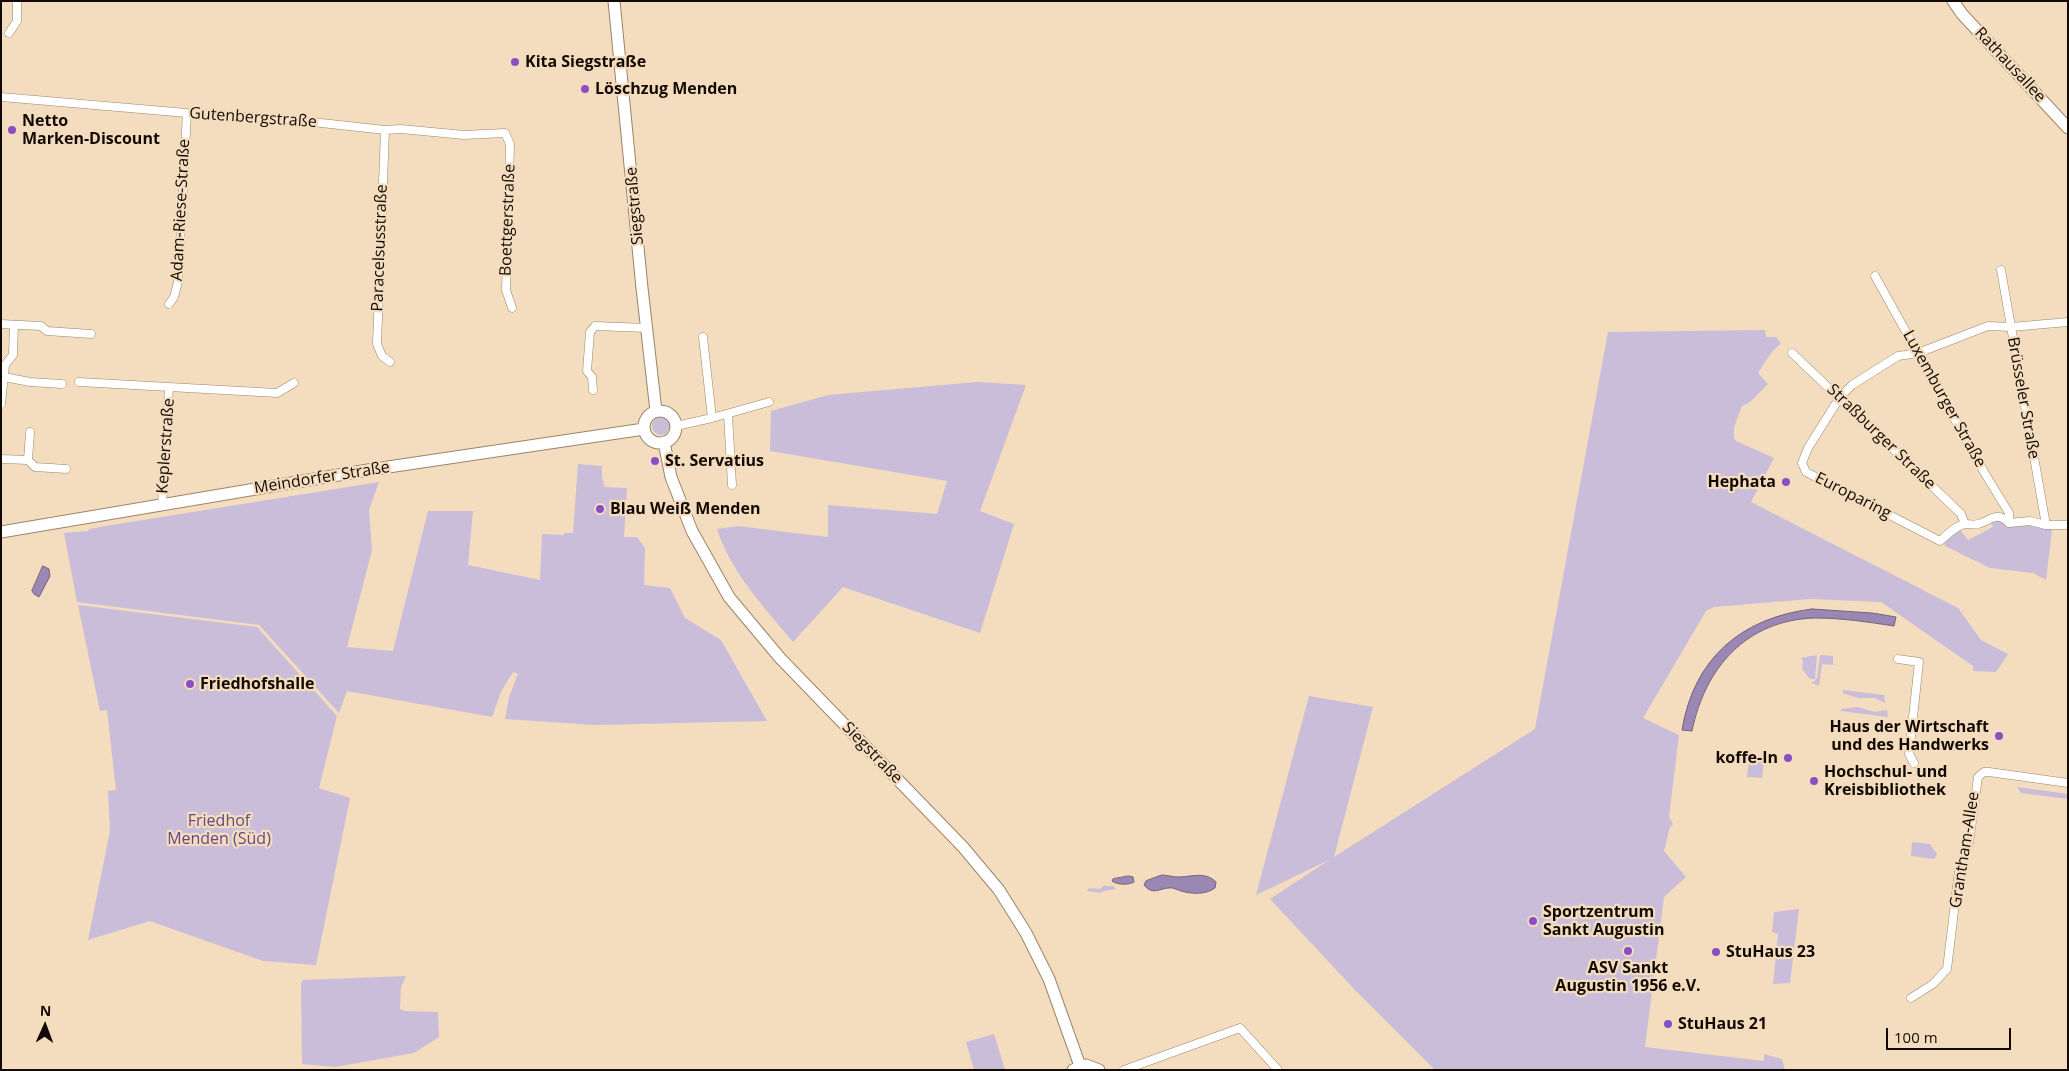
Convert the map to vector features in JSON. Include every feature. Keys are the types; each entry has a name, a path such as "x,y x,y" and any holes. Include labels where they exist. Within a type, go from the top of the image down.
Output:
{"main road":[{"name":"Siegstraße","path":"614,1 656,411"},
{"name":"Rathausallee","path":"1952,1 2068,128"},
{"path":"656,411 669,414 676,426 674,434 664,442 650,439 644,429 648,416 656,411"},
{"name":"Meindorfer Straße","path":"1,532 368,470 644,429"},
{"name":"Siegstraße","path":"664,442 671,477 692,531 729,597 780,658 963,847 999,890 1026,933 1049,979 1076,1068 1091,1065 1099,1070"}],"street":[{"path":"8,33 17,20 17,1"},
{"name":"Gutenbergstraße","path":"1,97 187,114 285,118 385,130 401,129 464,135 505,133"},
{"name":"Adam-Riese-Straße","path":"169,304 174,297 178,282 187,114"},
{"name":"Paracelsusstraße","path":"385,130 377,338 382,356 390,362"},
{"name":"Boettgerstraße","path":"505,133 510,144 506,290 512,308"},
{"name":"Brüsseler Straße","path":"2001,270 2046,525"},
{"name":"Luxemburger Straße","path":"1875,276 1984,472 2009,513 2009,523"},
{"name":"Europaring","path":"2068,322 2011,327 1988,326 1918,353 1898,356 1852,385 1840,398 1804,456 1802,463 1806,472 1940,541 1957,527 1965,524 1975,525 1994,517 2004,518 2009,523 2030,521 2046,525 2068,525"},
{"path":"1,324 41,326 47,331 91,334"},
{"path":"1,404 5,364 13,355 14,325"},
{"path":"593,390 592,377 587,371 590,332 595,326 647,328"},
{"path":"703,337 712,418"},
{"name":"Straßburger Straße","path":"1792,353 1941,494 1961,514 1965,524"},
{"path":"4,377 30,382 62,384"},
{"name":"Keplerstraße","path":"79,382 277,393 294,383"},
{"name":"Keplerstraße","path":"162,504 169,388"},
{"path":"676,426 769,402"},
{"path":"728,414 732,485"},
{"path":"28,460 30,432"},
{"path":"1,459 28,460 35,467 66,469"},
{"path":"1898,659 1919,662 1909,754 1914,763"},
{"name":"Grantham-Allee","path":"1911,998 1934,984 1947,969 1959,870 1970,833 1978,777 1984,772 1989,772 2068,783"},
{"path":"1124,1070 1240,1028 1278,1070"}],"green space":[{"path":"1765,330 1766,337 1776,337 1781,343 1771,353 1758,373 1768,384 1750,402 1742,406 1734,427 1734,438 1736,441 1774,458 1751,502 1958,608 1981,640 2008,654 1996,672 1973,671 1973,666 1881,602 1811,599 1714,607 1706,611 1643,718 1679,735 1669,817 1673,824 1670,827 1664,851 1686,877 1664,897 1645,1047 1764,1061 1764,1054 1782,1059 1785,1070 1435,1070 1355,990 1270,899 1329,860 1256,895 1309,696 1373,707 1334,857 1535,729 1608,332"},
{"path":"977,382 1026,385 980,511 1014,524 980,633 843,587 793,642 760,603 740,575 723,545 717,529 738,526 828,537 828,505 937,514 947,481 770,451 771,411 828,395"},
{"path":"661,417 667,420 670,426 667,432 661,435 655,432 652,426 655,420"},
{"path":"578,464 602,466 602,478 605,487 627,488 624,537 637,537 645,548 644,585 670,588 685,618 721,640 767,721 594,725 505,719 509,697 518,674 513,672 501,692 492,717 347,691 339,713 259,625 77,602 64,533 88,531 89,529 112,525 379,482 369,510 372,550 347,647 393,651 428,511 473,511 468,565 540,580 542,534 564,535 564,533 573,533"},
{"path":"1996,520 2012,527 2034,525 2052,530 2046,580 2033,573 1990,568 1945,546 1944,542 1955,532 1961,531 1968,540 1993,527 1990,521"},
{"name":"Friedhof Menden (Süd)","path":"78,605 257,627 337,716 319,788 350,798 316,965 263,961 150,921 88,940 110,831 108,791 116,790 107,710 100,711"},
{"path":"1817,655 1815,679 1810,679 1802,669 1803,661 1801,658"},
{"path":"1820,655 1833,656 1833,665 1822,664 1819,686 1810,682 1814,682 1817,678"},
{"path":"1843,690 1884,695 1885,703 1875,698 1858,698 1843,693"},
{"path":"1857,707 1875,712 1887,710 1888,717 1841,711 1841,709"},
{"path":"1749,760 1764,761 1762,778 1747,777"},
{"path":"2017,787 2068,794 2068,799 2021,793"},
{"path":"1912,842 1930,844 1937,854 1934,859 1911,856"},
{"path":"1103,886 1113,886 1116,889 1101,893 1087,891 1089,888 1100,889"},
{"path":"1799,909 1790,983 1773,984 1778,934 1772,932 1774,912"},
{"path":"406,976 401,987 400,1009 404,1011 438,1012 439,1037 414,1053 335,1067 302,1064 301,984 303,980"},
{"path":"994,1034 1005,1070 974,1070 966,1042"}],"shaded area":[{"path":"43,566 49,569 50,576 39,597 32,591"},
{"path":"1812,609 1872,613 1896,617 1894,626 1845,619 1815,618 1790,621 1769,628 1749,638 1732,652 1718,668 1698,708 1692,731 1682,730 1688,704 1697,682 1710,662 1725,646 1743,632 1763,622 1787,614"},
{"path":"1162,875 1178,877 1203,876 1216,882 1215,888 1203,893 1194,893 1174,888 1153,891 1144,885 1146,881"},
{"path":"1133,877 1134,882 1123,884 1112,881 1113,879"}],"place":[{"name":"Kita Siegstraße","path":"515,62"},
{"name":"Löschzug Menden","path":"585,89"},
{"name":"Netto Marken-Discount","path":"12,130"},
{"name":"St. Servatius","path":"655,461"},
{"name":"Hephata","path":"1786,482"},
{"name":"Blau Weiß Menden","path":"600,509"},
{"name":"Friedhofshalle","path":"190,684"},
{"name":"Haus der Wirtschaft und des Handwerks","path":"1999,736"},
{"name":"koffe-In","path":"1788,758"},
{"name":"Hochschul- und Kreisbibliothek","path":"1814,781"},
{"name":"Sportzentrum Sankt Augustin","path":"1533,921"},
{"name":"ASV Sankt Augustin 1956 e.V.","path":"1628,951"},
{"name":"StuHaus 23","path":"1716,952"},
{"name":"StuHaus 21","path":"1668,1024"}]}
